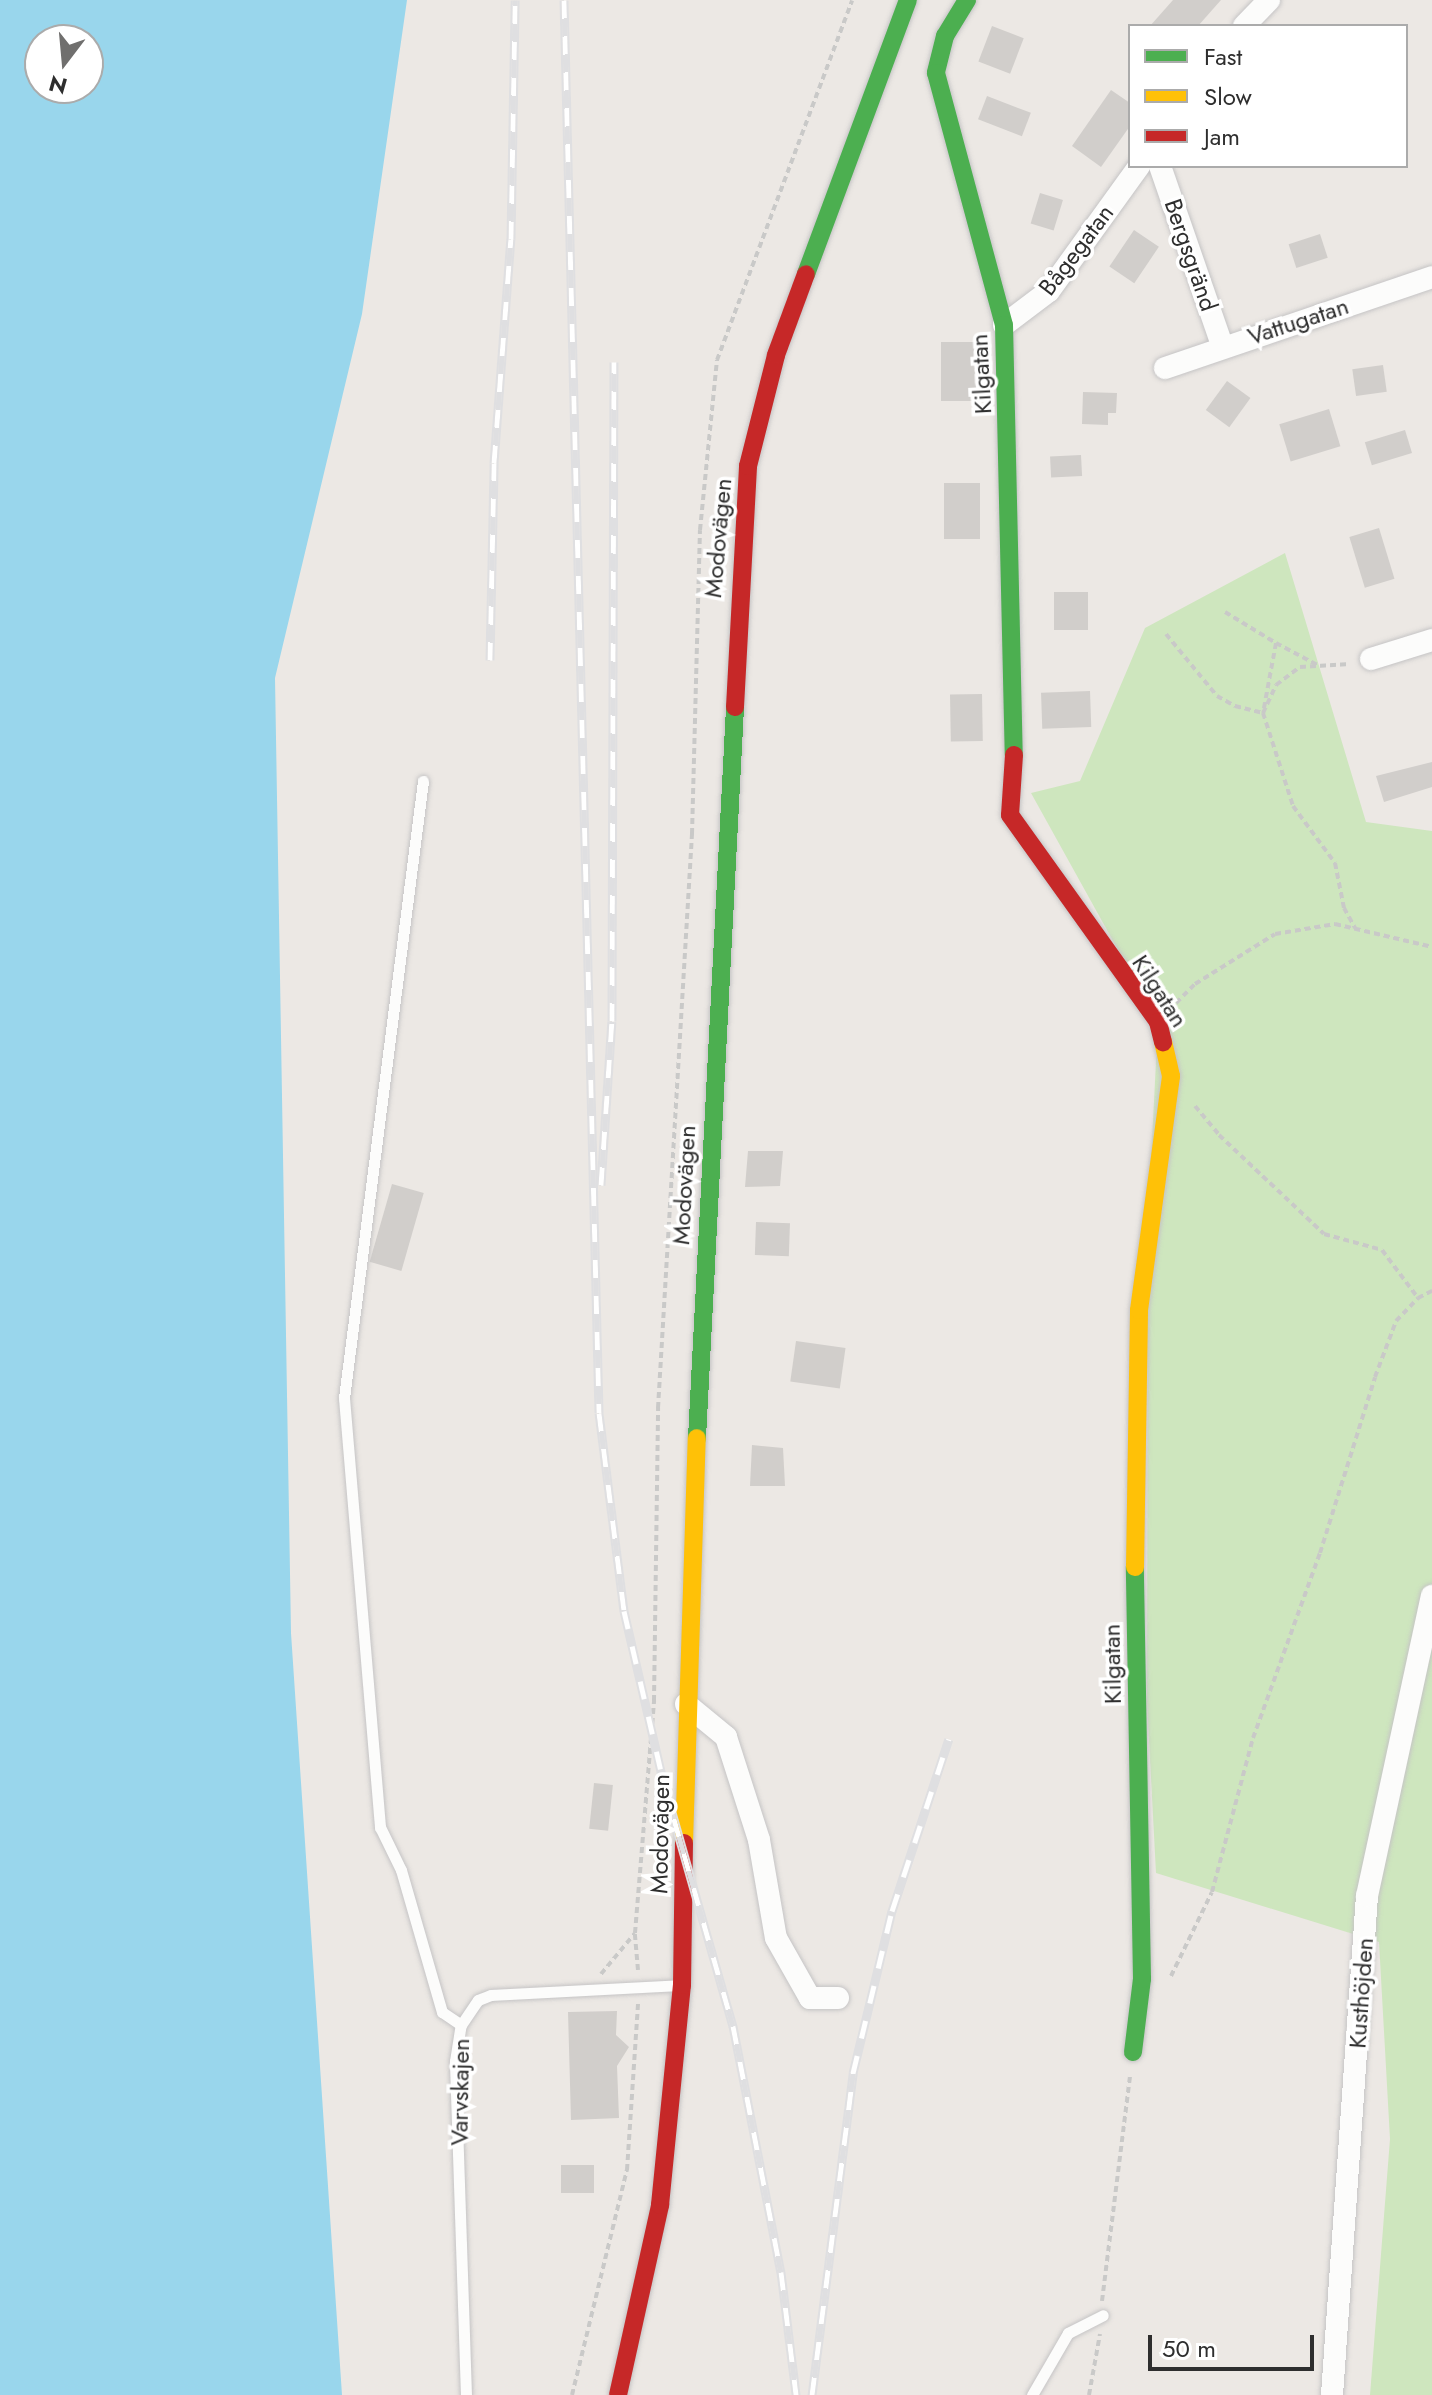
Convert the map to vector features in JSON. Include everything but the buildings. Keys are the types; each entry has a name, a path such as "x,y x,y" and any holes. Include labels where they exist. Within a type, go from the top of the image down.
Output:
{"main road":[{"name":"Modovägen","path":"618,2395 660,2205 682,1985 686,1704 733,677 748,466 776,355 908,0"},
{"name":"Kilgatan","path":"967,0 945,36 936,73 1004,325 1014,757 1010,815 1158,1022 1171,1076 1139,1310 1134,1604 1142,1979 1133,2052"}],"street":[{"path":"1246,24 1269,0"},
{"name":"Bågegatan","path":"1004,325 1049,291 1138,168"},
{"name":"Bergsgränd","path":"1161,168 1222,345"},
{"name":"Vattugatan","path":"1165,368 1222,345 1432,277"},
{"path":"1371,659 1432,640"},
{"name":"Kusthöjden","path":"1332,2395 1367,1896 1432,1596"},
{"path":"686,1704 726,1737 759,1840 776,1938 810,1998 838,1998"}],"lane":[{"path":"423,781 344,1398 380,1827 401,1870 442,2012 461,2025"},
{"name":"Varvskajen","path":"466,2395 455,2061 461,2025 486,1996 682,1985"},
{"path":"1032,2395 1068,2333 1103,2315"}],"path":[{"path":"1225,612 1320,667"},
{"path":"1166,634 1217,696 1263,713"},
{"path":"1276,643 1263,713 1293,806 1335,863 1347,916 1355,928"},
{"path":"1263,713 1276,685 1300,667 1371,659"},
{"path":"1158,1022 1195,984 1275,934 1335,924 1432,947"},
{"path":"1171,1076 1219,1135 1324,1234 1382,1250 1418,1298"},
{"path":"1166,1986 1212,1892 1253,1738 1320,1553 1375,1377 1396,1321 1418,1298 1432,1291"},
{"path":"572,2395 627,2170 639,1986 635,1933 595,1981 581,1989"},
{"path":"1089,2395 1103,2315 1100,2285 1133,2052"}],"green space":[{"path":"1285,553 1366,822 1432,831 1432,2395 1370,2395 1390,2139 1379,1942 1156,1873 1147,1701 1148,1221 1158,1022 1031,793 1080,781 1145,628"}],"water":[{"path":"0,0 407,0 362,314 275,678 291,1633 342,2395 0,2395"}],"railway":[{"path":"490,660 494,463 511,239 515,0"},
{"path":"564,0 599,1413 624,1611 664,1784 733,2026 781,2272 796,2395"},
{"path":"601,1185 612,1021 614,362"},
{"path":"812,2395 853,2073 892,1911 949,1739"}],"traffic: fast":[{"path":"806,274 908,0"},
{"path":"967,0 945,36 936,73 1004,325 1014,755"},
{"path":"697,1438 735,707"},
{"path":"1133,2052 1142,1979 1135,1567"}],"traffic: slow":[{"path":"1135,1567 1139,1310 1171,1076 1163,1042"},
{"path":"684,1843 697,1438"}],"traffic: jam":[{"path":"735,707 748,466 776,355 806,274"},
{"path":"1014,755 1010,815 1158,1022 1163,1042"},
{"path":"618,2395 660,2205 682,1985 684,1843"}]}
